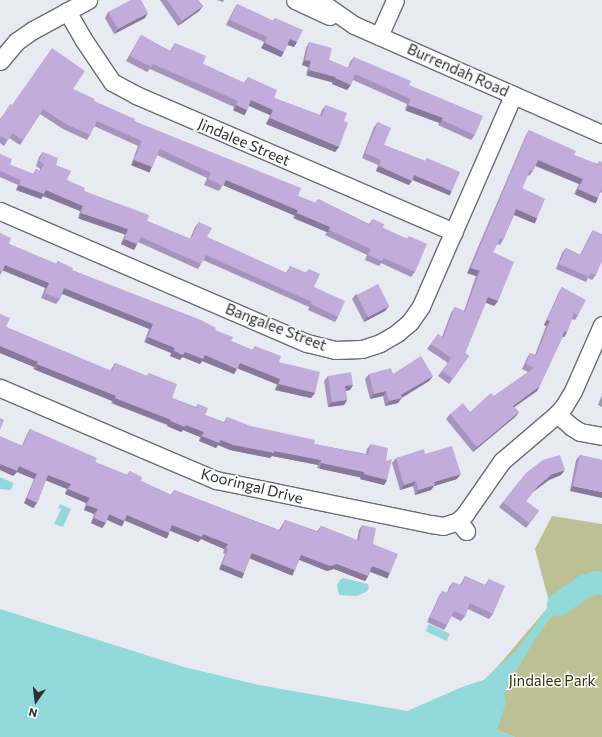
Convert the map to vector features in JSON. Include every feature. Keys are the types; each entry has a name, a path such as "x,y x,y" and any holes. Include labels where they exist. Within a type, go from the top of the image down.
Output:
{"street":[{"path":"0,61 17,41 33,30 88,0"},
{"path":"295,0 314,11 354,25"},
{"name":"Burrendah Road","path":"318,0 354,25 602,134"},
{"path":"379,36 395,0"},
{"name":"Jindalee Street","path":"67,12 112,82 136,95 454,232"},
{"name":"Bangalee Street","path":"0,210 307,343 340,350 371,347 389,338 407,325 423,302 513,95"},
{"path":"602,325 573,391 557,414 580,432 602,436"},
{"name":"Kooringal Drive","path":"0,388 171,462 220,481 431,524 462,526 465,514 502,461 557,414"}],"green space":[{"name":"Jindalee Park","path":"552,516 602,524 602,737 515,737 497,730 460,688 484,680 498,666 550,605 535,549"}],"water":[{"path":"0,477 13,483 10,490 0,489"},
{"path":"60,504 71,509 63,527 54,524 61,509 58,508"},
{"path":"343,578 368,584 369,588 366,592 357,596 339,595 337,585"},
{"path":"584,586 550,619 535,639 507,687 504,695 506,702 497,730 515,737 0,737 0,609 184,667 259,685 407,711 460,688 484,680 517,650 550,605 564,594"},
{"path":"429,624 450,634 446,641 426,631"}],"building":[{"path":"131,0 141,0 148,13 118,29 108,12"},
{"path":"167,0 198,0 203,6 182,21"},
{"path":"237,4 274,21 275,18 303,30 297,42 290,39 284,52 265,43 267,37 230,20"},
{"path":"141,35 171,52 175,43 206,56 203,64 245,83 248,77 277,90 274,98 322,116 326,105 347,113 344,121 348,123 339,147 270,118 273,110 251,100 247,110 236,105 238,101 153,64 151,67 130,56"},
{"path":"309,42 332,48 329,60 349,68 354,57 411,81 409,85 483,116 475,135 442,120 443,118 408,105 411,99 355,74 351,85 335,78 336,77 309,70 311,61 305,60"},
{"path":"52,48 85,71 73,89 95,99 94,101 135,119 134,121 301,188 298,196 316,203 318,199 370,225 373,219 384,224 383,228 407,239 409,236 427,244 415,272 384,258 382,261 368,255 371,249 329,230 330,227 297,213 298,210 226,180 223,186 208,179 211,173 160,149 152,167 134,160 142,141 97,121 90,135 66,124 43,109 23,140 12,133 8,140 0,136 0,120 10,104 12,105"},
{"path":"378,122 391,128 384,145 425,161 427,158 460,172 452,191 414,175 412,181 379,166 381,160 365,153"},
{"path":"529,130 576,151 574,155 598,165 600,161 602,162 602,187 598,198 578,189 583,179 538,160 533,171 530,170 522,188 545,199 537,218 516,209 503,240 500,238 493,252 514,262 498,301 488,297 465,353 469,356 453,379 442,371 451,358 431,344 438,334 443,338 455,307 465,312 480,271 471,268"},
{"path":"43,152 58,158 56,165 71,171 67,180 85,188 84,191 149,215 147,221 191,239 199,222 212,228 207,237 287,273 290,266 307,273 309,269 320,274 314,287 345,301 338,317 311,304 312,302 206,255 201,264 141,237 137,244 124,239 128,229 81,213 83,206 46,190 44,194 19,185 21,180 0,171 0,154 12,159 10,165 34,174 36,169 40,171 44,164 39,161"},
{"path":"593,230 602,234 602,261 596,275 591,273 589,277 559,264 566,248 581,255"},
{"path":"0,233 11,238 9,244 57,264 58,261 73,268 72,270 201,320 216,328 215,330 233,337 231,341 253,350 255,346 281,356 279,362 320,372 315,393 279,384 280,379 240,363 237,369 205,355 203,359 185,352 183,355 174,351 175,348 148,337 153,324 64,288 60,299 45,293 49,283 5,265 2,272 0,271"},
{"path":"378,284 389,306 368,317 357,295"},
{"path":"562,287 586,300 578,315 574,313 567,332 565,331 540,386 513,406 519,412 477,447 450,414 463,403 470,412 491,393 494,396 534,368 526,364 530,353 536,356 550,321 547,320"},
{"path":"0,314 10,318 6,327 112,371 115,363 147,376 149,373 177,384 172,398 197,408 198,404 208,408 205,415 225,423 227,417 250,426 315,440 314,444 368,455 371,444 388,448 386,461 392,459 387,480 364,474 364,472 321,463 321,460 233,445 221,440 219,443 202,436 204,432 186,425 185,427 115,398 116,396 37,364 38,362 0,346"},
{"path":"421,356 433,376 401,395 402,398 389,401 386,391 374,394 369,374 391,368 393,374"},
{"path":"351,372 353,385 345,386 347,400 332,402 328,376"},
{"path":"0,418 4,420 0,430"},
{"path":"30,429 97,458 95,462 128,475 130,471 142,477 141,481 172,495 174,490 280,531 285,520 318,532 321,526 359,541 362,525 376,528 373,544 398,554 390,573 372,566 368,576 337,564 330,566 301,555 295,570 252,553 244,573 222,564 228,549 226,548 228,544 203,534 202,537 172,525 169,533 127,515 124,521 109,514 106,523 94,518 98,509 87,505 90,498 68,489 71,484 48,475 37,503 27,498 37,474 19,466 17,471 0,464 0,436 23,446"},
{"path":"452,446 461,474 434,482 435,485 419,490 416,481 404,485 396,458 424,449 425,454"},
{"path":"560,455 565,470 552,474 537,487 526,501 539,511 529,523 503,502 527,472 543,460"},
{"path":"580,455 602,460 602,492 573,486"},
{"path":"465,576 486,586 489,579 505,586 493,614 470,603 465,616 454,611 447,625 430,617 442,591 448,593 453,582 461,586"}],"waterway":[{"path":"558,604 584,586 596,582 602,583"}]}
